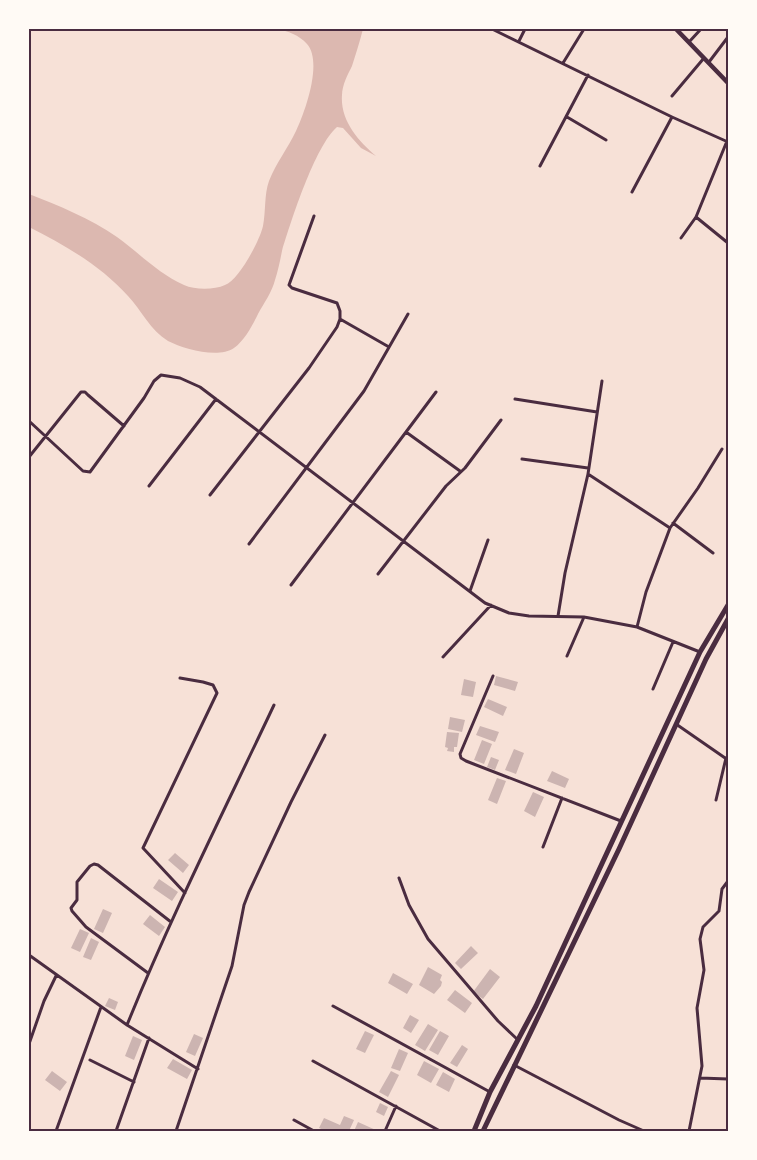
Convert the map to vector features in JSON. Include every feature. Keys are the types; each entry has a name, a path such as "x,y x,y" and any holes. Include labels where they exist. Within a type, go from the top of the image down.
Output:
{"main road":[{"path":"474,1131 490,1092 536,1006 700,652 728,605"},
{"path":"483,1131 619,849 706,659 728,619"},
{"path":"610,845 619,849"}],"street":[{"path":"492,29 672,117 728,141 696,217 681,238"},
{"path":"519,41 525,29"},
{"path":"563,63 584,29"},
{"path":"676,29 728,83"},
{"path":"689,42 701,29"},
{"path":"709,62 728,37"},
{"path":"672,96 705,58"},
{"path":"540,166 588,75"},
{"path":"567,117 606,140"},
{"path":"632,192 672,117"},
{"path":"210,495 309,368 337,327 340,319 337,303 292,288 289,285 314,216"},
{"path":"696,217 728,242"},
{"path":"249,544 364,391 408,314"},
{"path":"340,319 389,347"},
{"path":"29,421 83,471 87,472 93,469 154,381 161,375 169,375 191,382 259,431 403,542 490,605 509,613 529,616 584,617 637,627 700,652"},
{"path":"558,616 565,574 588,474 602,381"},
{"path":"29,457 79,394 83,392 124,426"},
{"path":"291,585 436,392"},
{"path":"149,486 216,399"},
{"path":"515,399 597,412"},
{"path":"378,574 446,486 465,468 501,420"},
{"path":"406,432 460,471"},
{"path":"637,627 646,592 670,528 722,449"},
{"path":"522,459 588,468"},
{"path":"588,474 670,528"},
{"path":"673,523 713,553"},
{"path":"470,591 488,540"},
{"path":"443,656 490,605"},
{"path":"567,656 584,617"},
{"path":"653,688 673,642"},
{"path":"493,676 460,754 461,758 621,821"},
{"path":"180,678 213,685 217,693 143,848 185,893"},
{"path":"128,1025 148,973 171,922 274,705"},
{"path":"676,724 727,759 716,800"},
{"path":"176,1131 232,966 248,892 325,736"},
{"path":"542,847 562,798"},
{"path":"148,973 86,927 72,911 77,900 77,882 90,866 98,865 171,922"},
{"path":"399,878 409,905 428,939 498,1021 518,1040"},
{"path":"690,1131 702,1066 697,1008 704,970 700,939 703,927 719,911 722,889 728,881"},
{"path":"29,955 101,1007 198,1069"},
{"path":"29,1044 44,1001 56,976"},
{"path":"333,1006 490,1092"},
{"path":"56,1131 101,1007"},
{"path":"116,1131 150,1038"},
{"path":"90,1060 134,1082"},
{"path":"313,1061 440,1131"},
{"path":"514,1065 618,1120 644,1131"},
{"path":"700,1078 728,1079"},
{"path":"385,1131 396,1106"},
{"path":"294,1120 314,1131"}],"shaded area":[{"path":"277,29 363,29 352,66 343,87 342,104 347,121 357,137 376,156 361,148 343,128 337,127 320,150 312,167 291,222 274,284 248,332 238,345 227,351 210,353 192,350 162,337 128,296 106,275 69,249 29,227 29,194 96,224 117,237 166,275 184,285 199,289 210,289 221,287 231,282 248,259 258,240 263,226 266,192 269,181 296,131 311,87 313,63 307,44 293,34"}],"building":[{"path":"496,676 518,682 515,691 494,685"},
{"path":"464,679 476,682 473,697 461,695"},
{"path":"488,699 507,707 503,716 484,707"},
{"path":"450,717 465,720 462,732 448,729"},
{"path":"480,726 499,732 495,742 476,735"},
{"path":"447,732 459,733 457,747 454,747 454,752 447,751 448,748 445,747"},
{"path":"482,740 492,744 484,764 474,760"},
{"path":"514,749 524,753 516,774 505,770"},
{"path":"491,757 499,760 495,770 487,767"},
{"path":"552,771 569,779 565,788 547,781"},
{"path":"497,778 506,781 497,804 488,800"},
{"path":"533,792 544,797 535,817 524,811"},
{"path":"175,853 189,865 183,873 168,860"},
{"path":"159,879 178,892 172,901 153,888"},
{"path":"103,909 112,913 103,933 94,929"},
{"path":"150,915 165,927 159,936 143,924"},
{"path":"80,929 89,933 80,952 71,948"},
{"path":"91,938 99,942 91,960 83,957"},
{"path":"471,946 478,953 461,969 455,963"},
{"path":"428,967 442,975 440,980 442,982 441,986 434,994 419,985"},
{"path":"490,969 500,977 483,999 473,992"},
{"path":"393,973 413,984 407,994 388,983"},
{"path":"455,990 472,1003 465,1013 447,1000"},
{"path":"109,998 118,1002 115,1010 105,1006"},
{"path":"410,1015 419,1020 411,1033 403,1028"},
{"path":"428,1024 438,1030 425,1051 415,1045"},
{"path":"365,1031 374,1035 365,1053 356,1049"},
{"path":"440,1031 449,1036 438,1055 429,1050"},
{"path":"194,1034 203,1038 195,1056 186,1052"},
{"path":"133,1036 142,1040 134,1060 125,1056"},
{"path":"462,1045 468,1049 457,1067 450,1063"},
{"path":"399,1049 408,1053 400,1071 391,1068"},
{"path":"173,1059 192,1070 187,1079 167,1068"},
{"path":"424,1061 439,1069 431,1083 417,1075"},
{"path":"52,1071 67,1082 60,1091 45,1080"},
{"path":"391,1071 399,1075 388,1097 379,1092"},
{"path":"443,1072 455,1079 449,1092 436,1085"},
{"path":"380,1103 388,1107 384,1116 376,1112"},
{"path":"344,1116 354,1120 349,1131 326,1131 319,1128 324,1118 340,1125"},
{"path":"358,1122 378,1131 354,1131"}]}
